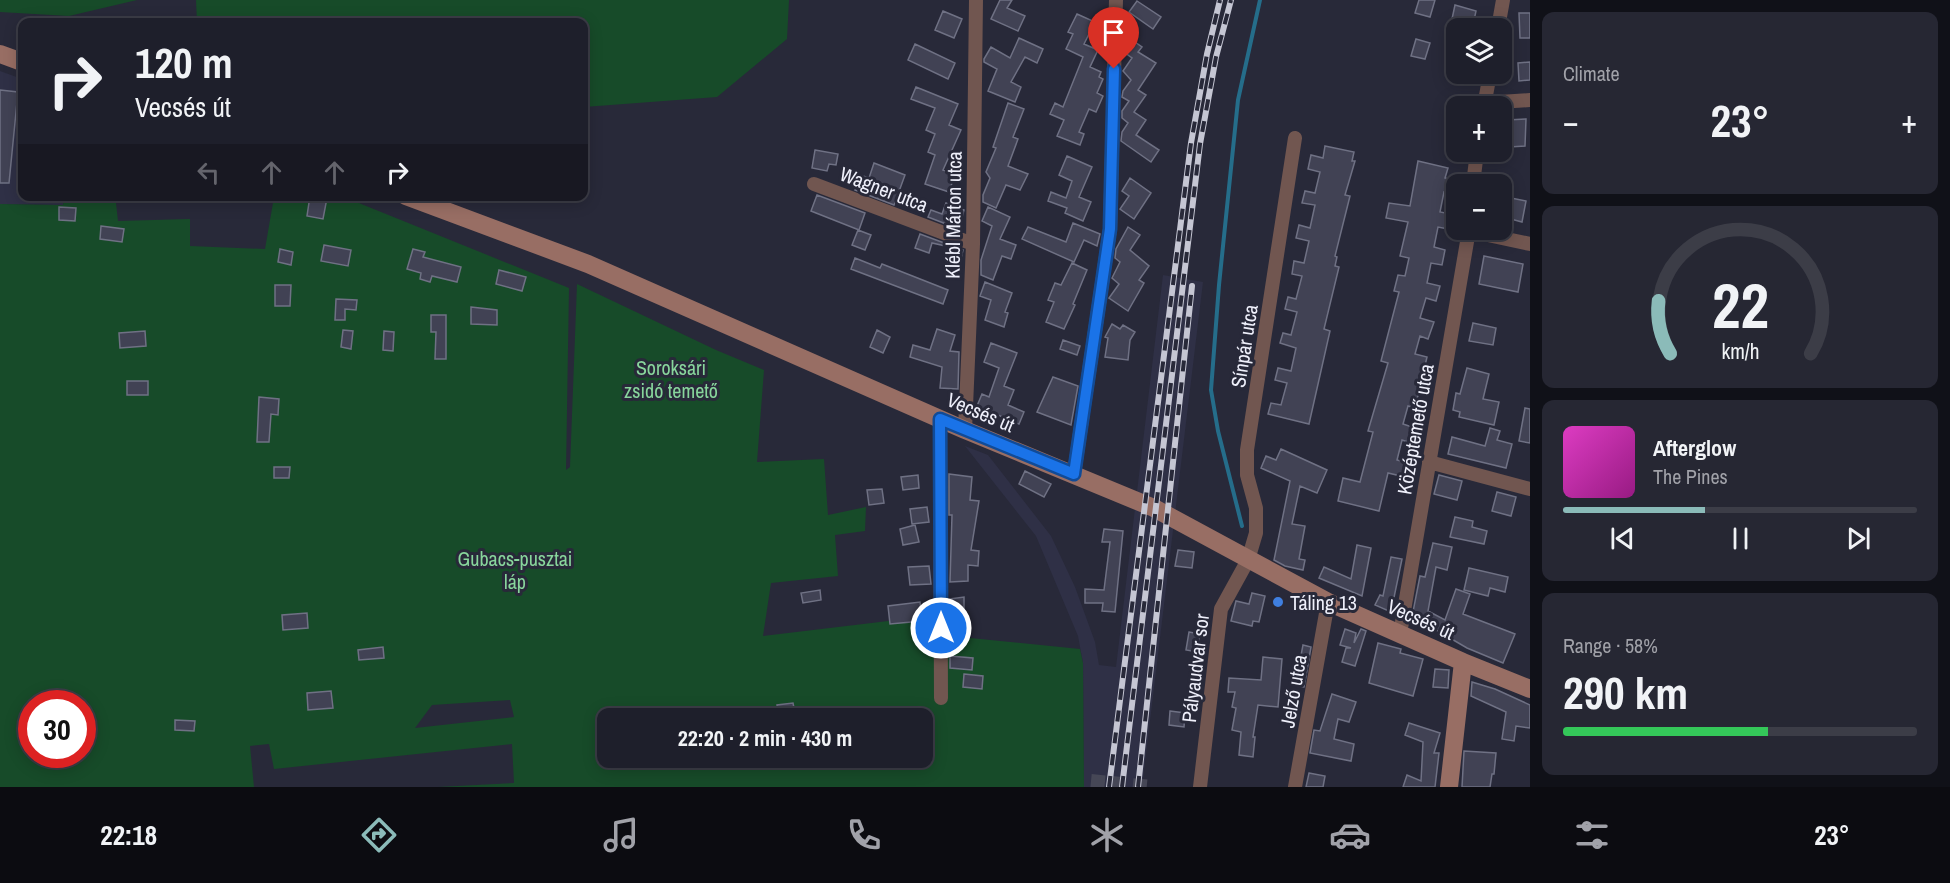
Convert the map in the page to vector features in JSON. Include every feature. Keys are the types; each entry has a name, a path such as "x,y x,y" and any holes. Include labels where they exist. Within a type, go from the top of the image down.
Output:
{"street":[{"name":"Klébl Márton utca","path":"965,430 973,244 976,0"},
{"path":"1074,474 1110,229 1116,0"},
{"path":"1500,18 1503,0"},
{"path":"0,54 18,61"},
{"path":"1512,102 1530,100"},
{"name":"Sínpár utca","path":"1248,560 1256,533 1256,508 1247,475 1247,450 1295,138"},
{"name":"Wagner utca","path":"814,184 973,244"},
{"name":"Vecsés út","path":"419,201 588,264 965,430 1154,508 1329,602 1463,662 1530,689"},
{"name":"Középtemető utca","path":"1400,634 1467,240"},
{"path":"1512,240 1530,244"},
{"path":"940,419 941,698"},
{"path":"1430,462 1530,489"},
{"name":"Pályaudvar sor","path":"1200,787 1221,609 1248,560"},
{"name":"Jelző utca","path":"1295,787 1329,602"},
{"path":"1449,787 1463,662"}],"shaded area":[{"path":"0,71 18,78 18,201 64,201 63,205 0,204"},
{"path":"1163,275 1203,282 1142,787 1084,787 1083,663 1078,636 1036,536 965,446 988,455 1051,536 1075,587 1095,642 1099,665 1116,667"}],"green space":[{"path":"0,0 137,0 69,16 0,12"},
{"path":"196,0 789,0 787,39 717,97 588,107 588,18 197,18"},
{"path":"64,201 148,201 116,203 118,221 190,219 190,246 265,249 273,201 354,201 569,288 566,470 570,467 577,284 716,350 764,370 757,462 824,459 828,515 866,507 865,531 835,535 838,576 771,583 763,636 930,616 930,634 1080,649 1083,663 1084,787 438,787 514,783 512,744 274,769 269,744 250,746 254,787 0,787 0,204 63,205","holes":["510,700 514,717 415,728 432,705"]}],"building":[{"path":"1000,0 1012,0 1007,8 1025,16 1018,31 991,19"},
{"path":"1419,0 1435,0 1430,17 1415,13"},
{"path":"1137,1 1161,17 1153,29 1129,12"},
{"path":"1455,5 1476,11 1474,18 1452,18"},
{"path":"943,11 962,19 954,38 935,30"},
{"path":"1519,13 1530,13 1530,38 1520,38"},
{"path":"1077,14 1095,22 1084,44 1098,50 1090,67 1101,72 1099,77 1103,79 1097,93 1103,96 1096,112 1089,109 1079,132 1084,134 1080,145 1057,136 1064,120 1050,114 1055,103 1063,107 1083,57 1066,49 1073,34 1068,32"},
{"path":"1019,38 1043,49 1037,63 1025,57 1011,82 1021,87 1015,102 988,91 997,69 984,62 984,59 991,47 1010,58"},
{"path":"1416,39 1430,43 1425,59 1411,56"},
{"path":"1132,40 1142,47 1138,52 1156,63 1138,90 1146,95 1134,112 1146,120 1136,135 1159,150 1151,162 1121,141 1122,132 1128,123 1122,118 1122,111 1129,101 1122,97 1123,91 1131,80 1123,71 1132,58 1124,52"},
{"path":"915,44 955,63 948,79 908,60"},
{"path":"1530,62 1530,80 1519,81 1518,63"},
{"path":"916,87 958,104 949,125 961,130 943,170 955,174 949,192 925,184 935,155 928,152 935,134 926,130 935,108 911,99"},
{"path":"0,90 18,92 9,183 0,183"},
{"path":"1008,103 1024,109 1013,137 1018,139 1008,166 1028,174 1020,190 1006,185 996,208 983,202 983,195 990,178 986,172 996,148 993,147"},
{"path":"1526,119 1525,146 1512,147 1512,120"},
{"path":"1325,146 1354,152 1352,161 1355,161 1345,195 1350,196 1335,256 1337,257 1335,266 1339,267 1324,329 1330,331 1309,424 1268,414 1271,403 1281,405 1287,383 1275,380 1278,368 1291,371 1296,348 1280,343 1283,333 1291,335 1297,312 1285,309 1288,297 1296,299 1302,276 1292,274 1294,261 1304,263 1309,241 1296,238 1299,225 1310,228 1315,205 1302,203 1305,191 1315,193 1320,172 1308,169 1311,155 1323,158"},
{"path":"815,150 838,154 836,165 829,164 827,171 812,168"},
{"path":"1067,156 1092,167 1079,197 1091,202 1083,221 1065,213 1067,208 1048,201 1051,192 1066,198 1072,181 1059,175"},
{"path":"1418,161 1448,168 1445,178 1446,193 1444,192 1440,212 1446,213 1446,228 1438,227 1434,247 1445,250 1442,265 1431,263 1427,283 1440,286 1436,301 1426,298 1420,318 1434,322 1428,339 1420,336 1415,354 1427,357 1415,408 1408,406 1403,424 1415,428 1411,443 1402,440 1397,460 1408,463 1405,477 1388,473 1379,511 1338,501 1343,478 1360,482 1373,432 1368,431 1388,363 1381,361 1399,292 1394,291 1398,275 1405,276 1409,258 1400,256 1408,222 1386,218 1389,203 1410,206"},
{"path":"874,163 905,175 894,205 855,190 860,175 869,178"},
{"path":"1130,178 1151,193 1134,219 1120,209 1129,196 1122,191"},
{"path":"817,195 865,213 859,230 811,211"},
{"path":"1512,198 1526,201 1522,222 1512,219"},
{"path":"309,201 326,201 323,219 307,216"},
{"path":"946,203 964,210 959,229 928,217 931,210 942,214"},
{"path":"59,207 76,208 75,221 59,220"},
{"path":"988,207 1010,217 1000,239 1016,245 1011,259 1002,256 993,280 981,275 981,260 992,226 982,221"},
{"path":"1073,223 1100,234 1097,246 1084,240 1074,262 1022,239 1028,227 1066,242"},
{"path":"101,226 124,229 122,242 100,239"},
{"path":"1128,227 1140,235 1130,250 1149,266 1139,280 1144,283 1128,311 1109,298 1119,284 1112,278 1120,262 1115,258 1116,249"},
{"path":"858,230 871,235 865,250 852,245"},
{"path":"920,234 963,250 960,263 947,261 950,247 932,243 929,253 915,248"},
{"path":"324,245 351,250 348,266 321,261"},
{"path":"280,249 293,252 291,265 278,262"},
{"path":"413,249 425,252 423,257 461,267 457,282 432,276 430,282 420,279 421,273 407,269"},
{"path":"1484,256 1523,264 1518,292 1479,284"},
{"path":"855,258 880,268 882,264 948,290 943,304 851,269"},
{"path":"1072,263 1087,270 1064,329 1046,322 1054,302 1048,300 1055,283 1061,285"},
{"path":"499,270 526,277 522,291 496,284"},
{"path":"985,282 1012,293 1005,312 1008,313 1004,327 985,320 991,300 980,296"},
{"path":"275,285 291,285 290,306 275,306"},
{"path":"336,299 357,300 356,310 345,309 345,320 335,320"},
{"path":"471,307 497,310 497,325 471,324"},
{"path":"431,315 446,315 446,359 435,359 436,332 431,332"},
{"path":"1473,323 1496,328 1493,345 1469,341"},
{"path":"1112,324 1120,329 1123,325 1135,332 1130,340 1128,360 1105,357 1108,338 1105,337"},
{"path":"937,329 955,335 950,351 959,352 958,389 940,388 942,367 910,357 913,345 930,350"},
{"path":"343,330 353,331 351,349 341,347"},
{"path":"877,330 890,337 883,353 870,347"},
{"path":"145,331 146,346 120,348 119,333"},
{"path":"384,331 394,332 393,351 383,350"},
{"path":"1063,340 1080,346 1077,355 1060,349"},
{"path":"991,343 1017,353 1004,386 1014,390 1008,405 1024,412 1019,424 977,406 982,394 989,397 999,368 984,362"},
{"path":"1467,368 1489,374 1483,399 1499,402 1494,425 1459,417 1460,412 1453,410 1456,393 1460,394"},
{"path":"1053,377 1078,386 1071,425 1037,412"},
{"path":"127,381 148,381 148,395 127,395"},
{"path":"259,397 279,399 278,415 271,414 269,442 257,442"},
{"path":"1525,408 1530,409 1530,443 1519,441"},
{"path":"1490,428 1500,431 1497,440 1512,444 1506,468 1448,454 1452,437 1485,446"},
{"path":"1281,449 1327,470 1317,493 1300,486 1292,524 1305,526 1299,559 1305,560 1303,570 1285,566 1274,560 1290,481 1261,468 1266,456 1276,460"},
{"path":"274,467 290,467 289,478 274,478"},
{"path":"1025,471 1051,484 1044,497 1019,484"},
{"path":"949,474 972,477 970,500 979,501 971,550 979,551 978,566 968,565 968,581 950,582 952,515 949,515"},
{"path":"918,475 919,488 903,490 901,477"},
{"path":"1439,475 1462,481 1457,500 1434,494"},
{"path":"882,489 884,503 869,505 867,490"},
{"path":"1497,492 1516,497 1511,516 1492,511"},
{"path":"927,507 929,522 912,524 910,509"},
{"path":"1455,517 1473,521 1472,527 1487,531 1484,544 1450,537"},
{"path":"915,525 919,542 903,545 900,529"},
{"path":"1104,529 1123,531 1115,612 1102,611 1103,603 1085,603 1085,589 1104,590 1110,542 1102,542"},
{"path":"1433,543 1452,547 1447,570 1436,567 1428,611 1445,620 1456,589 1470,594 1463,614 1515,634 1503,663 1467,648 1438,631 1428,627 1426,630 1411,622 1420,576 1425,577"},
{"path":"1357,545 1371,548 1362,596 1319,578 1324,567 1351,579"},
{"path":"1178,550 1194,552 1192,568 1175,566"},
{"path":"1391,557 1402,559 1391,612 1375,605 1380,595 1383,596"},
{"path":"929,566 931,584 910,585 908,567"},
{"path":"1469,568 1508,577 1505,592 1490,588 1488,596 1464,590"},
{"path":"820,590 821,600 803,603 801,593"},
{"path":"1252,593 1265,596 1259,622 1253,621 1252,626 1231,621 1236,601 1249,604"},
{"path":"964,597 964,628 950,628 950,599"},
{"path":"920,602 922,621 890,624 888,606"},
{"path":"307,613 308,628 283,630 282,615"},
{"path":"1345,629 1356,633 1354,643 1361,629 1366,631 1355,666 1342,662 1346,648 1351,648 1340,645"},
{"path":"1189,632 1200,634 1197,652 1186,650"},
{"path":"1378,643 1401,649 1400,653 1423,659 1413,696 1369,683"},
{"path":"1303,645 1311,647 1304,687 1295,686"},
{"path":"383,647 384,658 359,660 358,650"},
{"path":"950,656 973,658 972,670 950,668"},
{"path":"1263,657 1282,659 1278,707 1258,705 1253,737 1255,737 1253,757 1239,755 1241,732 1232,730 1236,708 1232,707 1235,692 1228,692 1229,678 1261,680"},
{"path":"1435,669 1449,670 1448,688 1433,687"},
{"path":"964,674 983,676 982,689 963,687"},
{"path":"1472,682 1495,689 1530,705 1530,728 1516,726 1514,741 1502,739 1506,712 1471,696"},
{"path":"331,691 333,708 308,710 307,693"},
{"path":"1332,694 1356,702 1349,722 1338,719 1334,739 1354,744 1351,761 1310,753 1314,730 1320,731"},
{"path":"793,703 794,708 777,708 777,705"},
{"path":"1170,711 1185,713 1184,727 1169,725"},
{"path":"175,720 195,721 194,731 175,730"},
{"path":"1409,723 1440,733 1434,753 1439,753 1435,787 1403,787 1407,775 1421,781 1423,742 1405,735"},
{"path":"1464,751 1496,753 1490,787 1462,787"},
{"path":"1309,773 1325,776 1323,787 1306,787"}],"waterway":[{"path":"1242,526 1218,431 1211,390 1238,100 1260,0"}],"tunnel":[{"path":"1091,781 1151,787"}],"railway":[{"path":"1109,787 1191,143 1207,54 1220,0"},
{"path":"1122,787 1200,144 1216,57 1231,0"},
{"path":"1138,787 1192,286"}],"place":[{"name":"Táling 13","path":"1278,602"}],"route":[{"path":"941,628 940,419 1074,474 1110,229 1114,69"}],"park label":[{"name":"Soroksári zsidó temető","path":"671,378"},
{"name":"Gubacs-pusztai láp","path":"515,570"}]}
